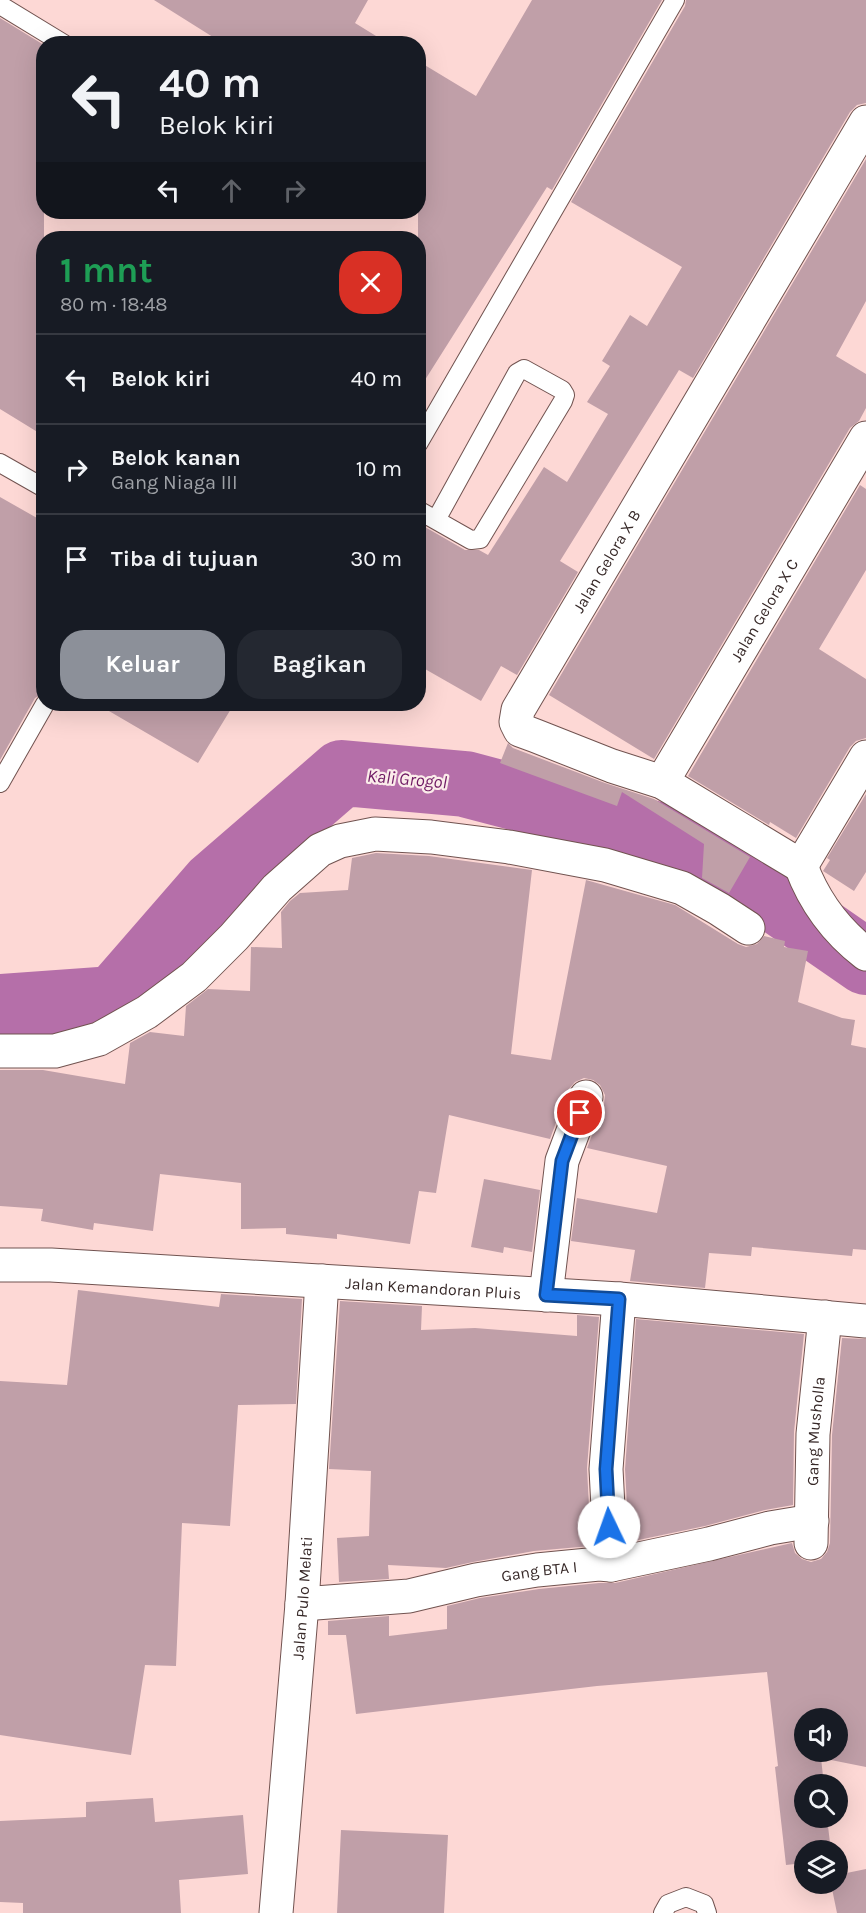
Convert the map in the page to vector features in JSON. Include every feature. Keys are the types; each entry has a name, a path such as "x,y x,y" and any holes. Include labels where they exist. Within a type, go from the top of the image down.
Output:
{"street":[{"name":"Jalan Gelora X B","path":"801,866 662,782 612,766 520,730 516,722 518,710 866,122"},
{"name":"Jalan Gelora X C","path":"662,782 866,438"},
{"path":"866,757 801,866 810,888 823,909 844,935 866,954"},
{"path":"0,1051 55,1051 99,1039 147,1011 194,977 234,937 277,888 320,850 340,841 375,834 431,837 509,847 605,866 682,888 748,928"},
{"path":"546,1295 562,1161 586,1097"},
{"name":"Jalan Kemandoran Pluis","path":"0,1265 51,1265 619,1299 866,1321"},
{"name":"Jalan Pulo Melati","path":"276,1913 302,1604 322,1281"},
{"path":"611,1565 606,1469 619,1299"},
{"name":"Gang Musholla","path":"811,1532 813,1434 825,1317"},
{"name":"Gang BTA I","path":"302,1604 410,1596 486,1578 599,1564 611,1565 710,1544 771,1528 811,1532"}],"lane":[{"path":"426,430 675,0"},
{"path":"0,5 51,36"},
{"path":"426,514 471,540 480,539 562,401 565,395 562,390 524,369 517,373 436,520"},
{"path":"0,463 36,483"},
{"path":"0,783 41,711"},
{"path":"663,1913 668,1904 686,1897 704,1904 707,1913"}],"building":[{"path":"154,0 368,0 355,23 376,36 211,36"},
{"path":"532,0 662,0 552,190 547,187 426,378 426,231 418,231 418,219 426,219 426,66 476,96"},
{"path":"686,0 866,0 866,103 857,105 850,112 693,378 679,370 560,561 578,572 517,675 501,666 481,701 426,670 426,528 465,550 479,550 488,555 544,467 567,482 608,414 587,402 610,366 602,361 630,315 647,326 682,267 571,202 685,6"},
{"path":"0,18 36,40 36,219 44,219 44,231 36,231 36,431 0,409"},
{"path":"866,159 866,301 836,356 866,374 866,408 859,421 850,428 654,759 549,695"},
{"path":"860,485 866,489 866,570 819,649 866,679 866,738 856,741 850,747 796,838 770,822 769,825 688,776"},
{"path":"0,497 36,517 36,697 0,760"},
{"path":"109,711 230,711 198,763"},
{"path":"508,743 513,748 654,799 750,857 729,893 702,878 704,844 622,792 617,806 500,763"},
{"path":"866,794 866,872 854,891 823,871 830,860 827,858"},
{"path":"376,853 429,856 532,870 511,1054 551,1060 586,880 675,905 746,947 757,944 764,936 785,941 784,947 808,951 798,1002 842,1018 855,1020 851,1045 866,1048 866,1250 853,1249 852,1256 752,1247 751,1256 709,1253 705,1288 630,1281 635,1250 571,1241 577,1198 657,1213 667,1166 587,1148 604,1104 605,1095 600,1085 584,1078 575,1082 568,1090 550,1139 449,1115 436,1193 419,1191 410,1244 337,1234 337,1239 286,1234 286,1228 241,1229 241,1183 160,1174 153,1231 94,1223 93,1230 41,1221 43,1209 0,1206 0,1070 43,1070 125,1084 130,1043 150,1032 184,1036 186,1006 208,989 250,991 251,947 282,948 281,912 290,901 300,893 348,890 352,858"},
{"path":"484,1179 540,1190 532,1252 504,1247 503,1253 471,1247"},
{"path":"78,1290 219,1307 221,1294 302,1299 296,1404 238,1405 230,1526 182,1523 176,1666 145,1665 131,1755 0,1735 0,1381 67,1385"},
{"path":"340,1301 422,1306 421,1330 475,1328 577,1336 577,1315 599,1317 587,1468 591,1546 534,1551 446,1568 388,1565 389,1579 339,1582 337,1538 369,1536 371,1471 329,1469"},
{"path":"636,1319 804,1334 794,1432 793,1505 629,1542 625,1469"},
{"path":"842,1338 866,1339 866,1767 841,1762 848,1762 848,1708 794,1708 794,1762 821,1762 823,1774 794,1774 794,1828 828,1828 830,1840 794,1840 794,1864 786,1865 767,1672 597,1686 356,1714 346,1635 328,1635 328,1621 389,1616 389,1636 447,1629 447,1606 480,1598 539,1589 615,1583 792,1543 795,1553 811,1562 821,1559 830,1543 832,1435"},
{"path":"153,1798 155,1822 243,1815 248,1874 179,1880 181,1913 23,1913 23,1903 0,1902 0,1821 86,1817 86,1802"},
{"path":"341,1830 448,1835 444,1913 337,1913"},
{"path":"866,1869 866,1913 837,1913 833,1894 848,1894 848,1873"}],"waterway":[{"name":"Kali Grogol","path":"0,1007 114,999 214,884 342,773 465,784 661,836 753,884 866,962"}],"route":[{"path":"580,1113 562,1161 546,1295 619,1299 606,1469 609,1527"}]}
